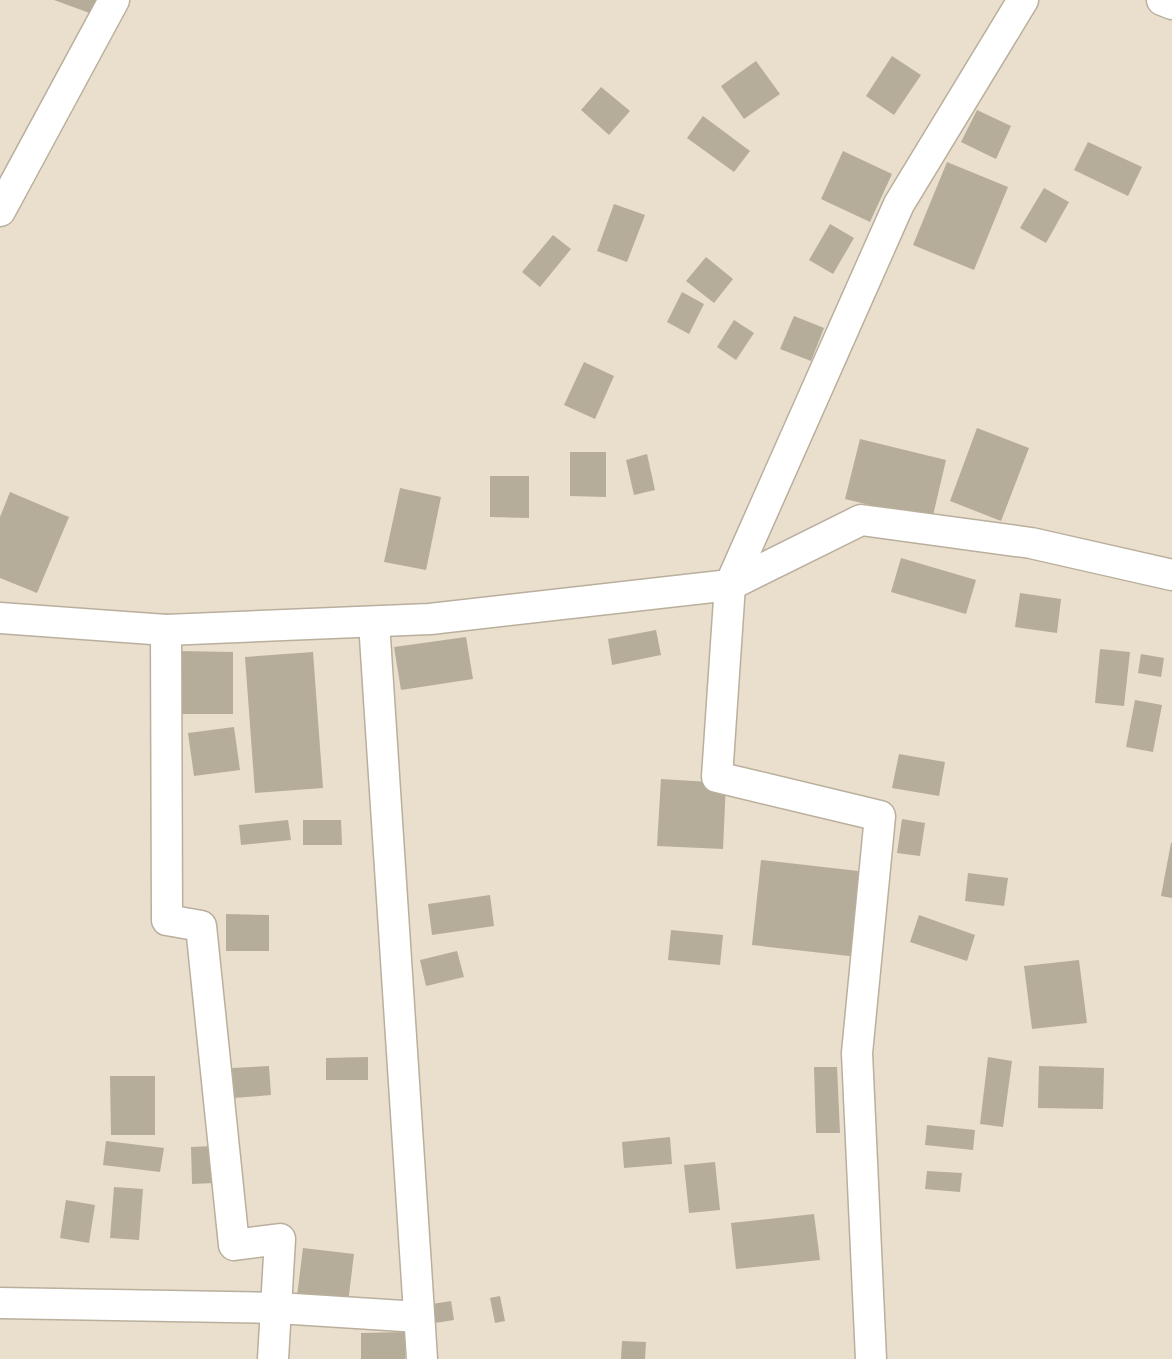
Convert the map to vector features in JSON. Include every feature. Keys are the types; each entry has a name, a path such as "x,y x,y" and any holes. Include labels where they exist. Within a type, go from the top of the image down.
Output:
{"street":[{"path":"0,211 114,0"},
{"path":"871,1359 857,1053 880,816 717,777 730,585 899,204 1023,0"},
{"path":"1163,0 1172,4"},
{"path":"0,618 166,630 430,620 730,585 861,520 1031,543 1172,575"},
{"path":"374,622 422,1359"},
{"path":"166,630 167,920 201,926 234,1245 280,1239 273,1359"},
{"path":"0,1303 278,1308 419,1317"}],"building":[{"path":"54,0 101,0 95,15"},
{"path":"892,56 921,75 894,115 866,96"},
{"path":"756,61 780,94 744,119 721,86"},
{"path":"601,87 630,111 609,135 581,110"},
{"path":"977,110 1011,126 996,159 961,142"},
{"path":"703,116 750,151 734,172 687,138"},
{"path":"1088,142 1142,167 1128,196 1074,170"},
{"path":"843,151 892,174 870,222 821,199"},
{"path":"947,162 1008,187 974,270 913,245"},
{"path":"1044,188 1069,202 1046,243 1020,228"},
{"path":"614,204 645,215 627,262 597,251"},
{"path":"830,224 854,238 833,274 809,260"},
{"path":"553,235 571,249 540,287 522,272"},
{"path":"706,257 733,279 714,303 686,281"},
{"path":"682,292 704,304 689,334 667,322"},
{"path":"794,316 824,328 811,361 780,349"},
{"path":"734,320 754,333 736,360 717,347"},
{"path":"584,362 614,376 595,419 564,405"},
{"path":"977,428 1029,448 1001,521 950,501"},
{"path":"860,439 946,460 932,520 845,499"},
{"path":"570,452 606,452 606,497 570,496"},
{"path":"647,454 655,490 634,495 626,460"},
{"path":"490,476 529,476 529,518 490,517"},
{"path":"400,488 441,497 426,570 384,562"},
{"path":"10,492 69,517 37,593 0,578 0,517"},
{"path":"901,558 976,580 966,614 891,592"},
{"path":"1020,593 1061,599 1057,633 1015,627"},
{"path":"656,630 661,655 612,665 608,639"},
{"path":"466,637 473,679 401,690 394,647"},
{"path":"1100,649 1130,652 1124,706 1095,703"},
{"path":"177,651 233,652 233,714 178,714"},
{"path":"313,652 323,788 255,793 245,657"},
{"path":"1141,654 1164,658 1161,677 1138,673"},
{"path":"1135,700 1162,705 1153,752 1126,747"},
{"path":"234,727 240,770 194,776 188,733"},
{"path":"899,754 945,762 939,796 892,788"},
{"path":"661,779 726,783 723,849 657,846"},
{"path":"902,819 925,823 920,856 897,853"},
{"path":"288,820 291,840 241,845 239,825"},
{"path":"303,820 341,820 342,845 303,845"},
{"path":"1172,843 1172,898 1161,896"},
{"path":"761,860 867,872 858,957 752,945"},
{"path":"968,873 1008,878 1004,906 965,901"},
{"path":"490,895 494,926 432,935 428,904"},
{"path":"226,914 269,915 269,951 226,951"},
{"path":"919,915 975,935 967,961 910,942"},
{"path":"671,930 723,935 720,965 668,960"},
{"path":"457,951 464,977 426,986 420,960"},
{"path":"1079,960 1087,1023 1032,1029 1024,966"},
{"path":"368,1057 368,1080 326,1080 326,1058"},
{"path":"988,1057 1012,1061 1003,1127 980,1124"},
{"path":"269,1066 271,1095 234,1098 232,1068"},
{"path":"1039,1066 1104,1068 1103,1109 1038,1108"},
{"path":"814,1067 837,1067 840,1133 816,1133"},
{"path":"110,1076 155,1076 155,1135 111,1135"},
{"path":"927,1125 975,1130 973,1150 925,1145"},
{"path":"670,1137 672,1164 624,1168 622,1142"},
{"path":"106,1141 164,1148 160,1172 103,1165"},
{"path":"213,1146 214,1183 192,1184 191,1147"},
{"path":"715,1162 720,1210 689,1213 684,1165"},
{"path":"927,1171 962,1173 960,1192 925,1189"},
{"path":"114,1187 143,1189 139,1240 110,1238"},
{"path":"66,1200 95,1205 89,1243 60,1238"},
{"path":"814,1214 820,1260 736,1269 731,1223"},
{"path":"303,1248 354,1254 348,1303 297,1296"},
{"path":"500,1296 505,1321 495,1323 490,1298"},
{"path":"451,1301 454,1320 435,1323 432,1304"},
{"path":"406,1332 405,1359 361,1359 361,1333"},
{"path":"622,1341 646,1342 645,1359 621,1359"}]}
